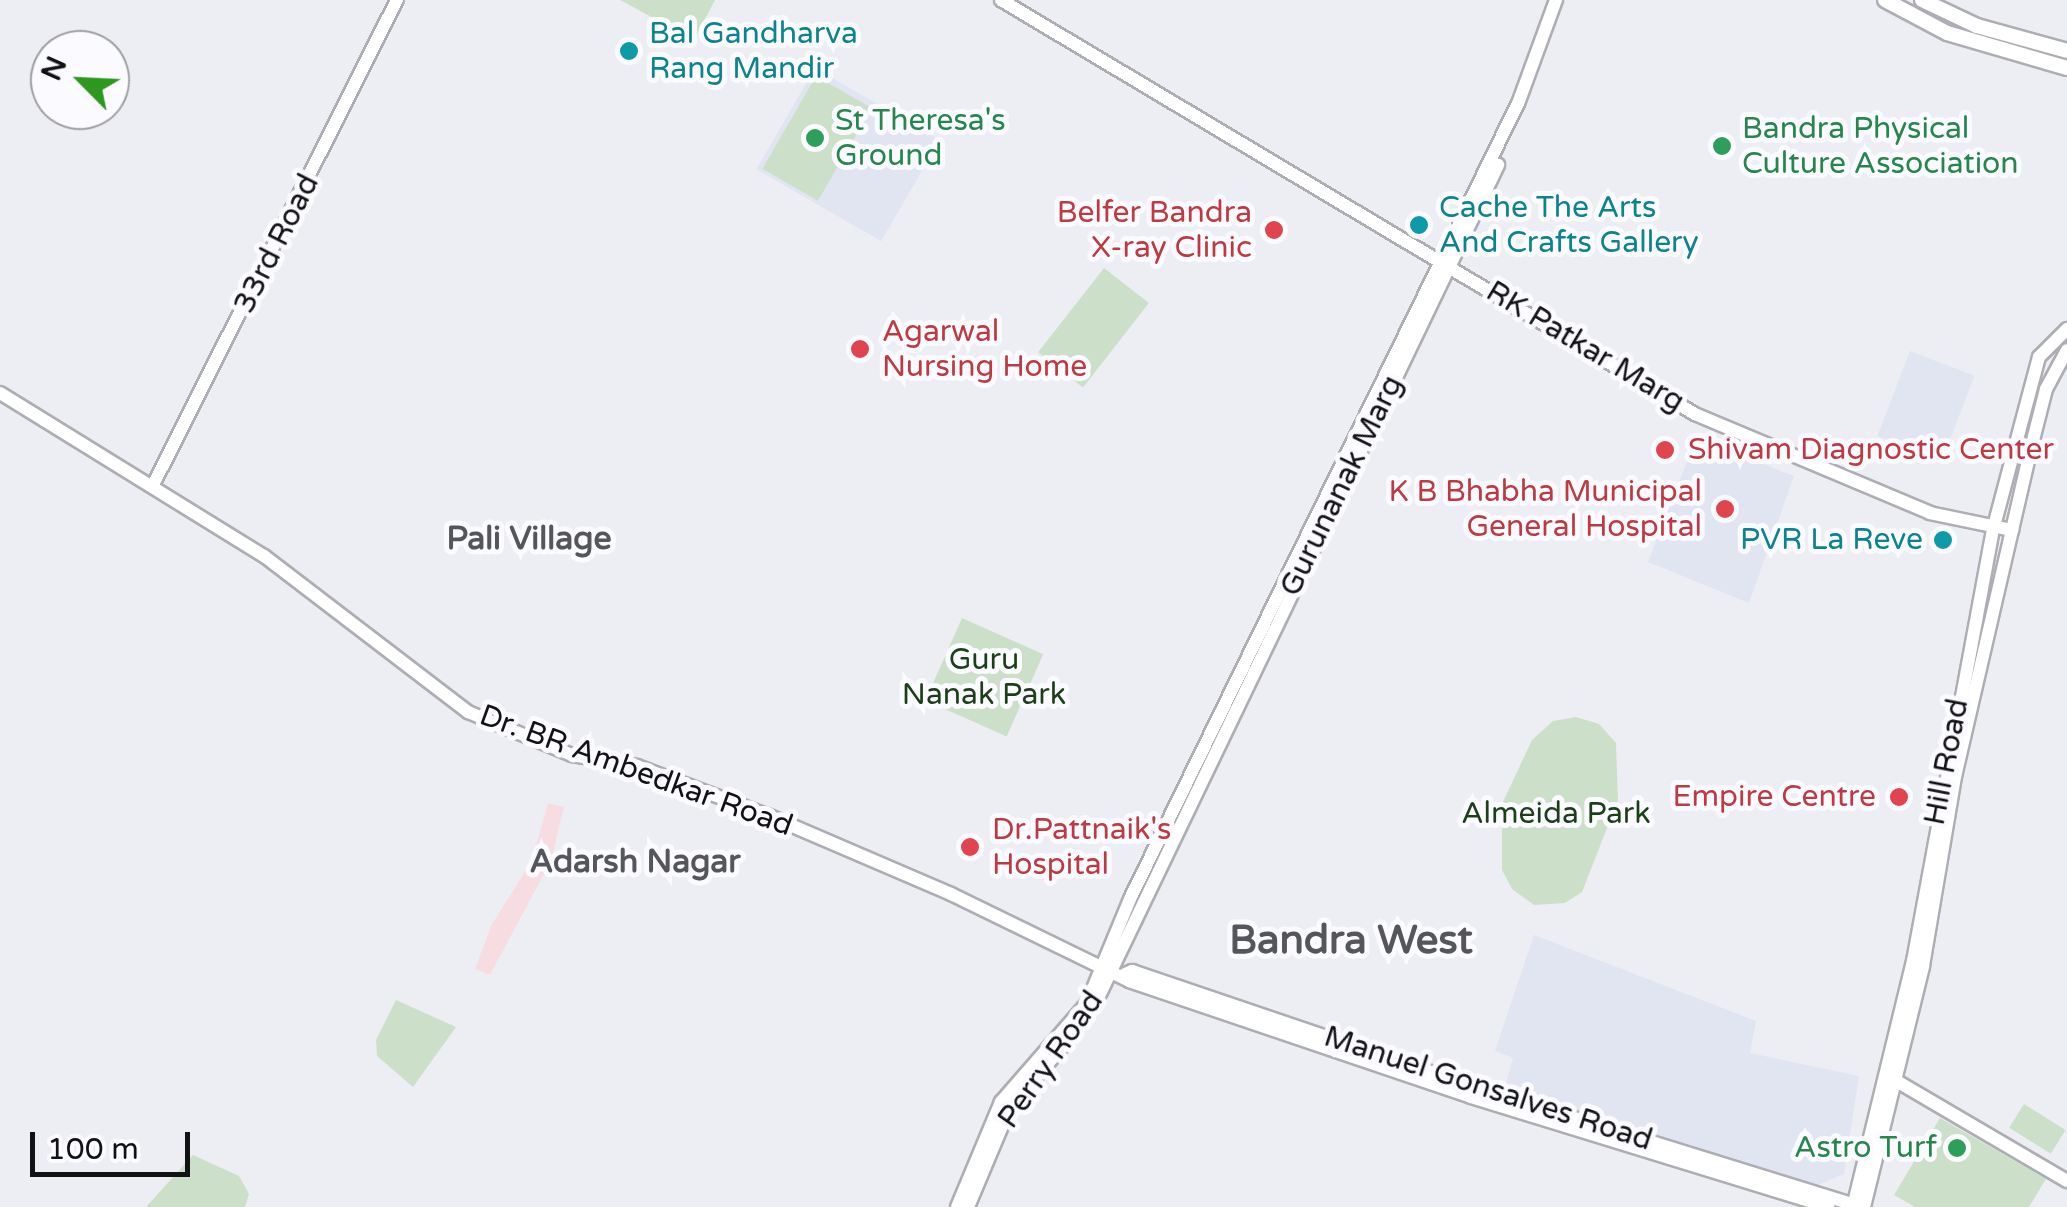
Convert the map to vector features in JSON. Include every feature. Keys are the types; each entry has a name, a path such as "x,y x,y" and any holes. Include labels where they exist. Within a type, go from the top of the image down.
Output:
{"main road":[{"name":"33rd Road","path":"153,486 397,0"},
{"name":"RK Patkar Marg","path":"1001,0 1695,414 1930,513 2012,530"},
{"name":"Gurunanak Marg","path":"1113,970 1446,264 1519,100 1556,0"},
{"name":"Gurunanak Marg","path":"1446,264 1526,104 1564,0"},
{"path":"1885,0 1970,42 2067,68"},
{"path":"1922,0 2038,48 2067,51"},
{"name":"Hill Road","path":"1889,1076 1994,526 2039,358 2067,329"},
{"name":"Hill Road","path":"1858,1206 2046,389 2067,350"},
{"name":"Dr. BR Ambedkar Road","path":"0,393 153,486 335,605 468,712 572,755 637,766 767,815 1113,970"},
{"name":"Manuel Gonsalves Road","path":"1113,970 1472,1092 1770,1184 1828,1207"},
{"name":"Perry Road","path":"956,1207 1002,1102 1113,970"},
{"name":"Perry Road","path":"968,1207 1010,1107 1082,1024 1113,970"},
{"path":"1889,1076 2067,1180"},
{"name":"Manuel Gonsalves Road","path":"1785,1189 1858,1206"}],"shaded area":[{"path":"815,68 940,140 881,241 756,169"},
{"path":"1910,351 1974,376 1942,461 1877,436"},
{"name":"K B Bhabha Municipal General Hospital","path":"1704,441 1794,476 1749,603 1648,562 1692,449"},
{"path":"548,803 564,807 551,861 490,975 475,969 491,926 532,860"},
{"path":"1534,935 1756,1021 1750,1053 1859,1076 1844,1174 1818,1185 1504,1090 1513,1058 1495,1051"}],"green space":[{"path":"620,0 715,0 694,40"},
{"name":"St Theresa's Ground","path":"816,76 871,108 818,201 762,169"},
{"path":"1104,268 1149,303 1083,387 1038,352"},
{"name":"Guru Nanak Park","path":"962,618 1043,654 1007,736 925,700"},
{"name":"Almeida Park","path":"1576,717 1599,724 1616,743 1618,800 1582,892 1565,903 1534,905 1512,889 1502,870 1502,804 1532,740 1553,721"},
{"path":"396,1000 456,1027 413,1087 377,1056 376,1040"},
{"path":"2024,1104 2066,1130 2051,1154 2009,1128"},
{"name":"Astro Turf","path":"1940,1118 2046,1179 2029,1207 1915,1207 1894,1195"},
{"path":"193,1155 239,1176 249,1194 245,1207 146,1207"}],"place":[{"name":"Bal Gandharva Rang Mandir","path":"629,51"},
{"name":"St Theresa's Ground","path":"815,138"},
{"name":"Bandra Physical Culture Association","path":"1722,146"},
{"name":"Cache The Arts And Crafts Gallery","path":"1419,225"},
{"name":"Belfer Bandra X-ray Clinic","path":"1274,230"},
{"name":"Agarwal Nursing Home","path":"860,349"},
{"name":"Shivam Diagnostic Center","path":"1665,450"},
{"name":"K B Bhabha Municipal General Hospital","path":"1725,509"},
{"name":"PVR La Reve","path":"1943,540"},
{"name":"Empire Centre","path":"1899,797"},
{"name":"Dr.Pattnaik's Hospital","path":"970,847"},
{"name":"Astro Turf","path":"1957,1148"}],"district":[{"name":"Pali Village","path":"529,539"},
{"name":"Adarsh Nagar","path":"635,862"},
{"name":"Bandra West","path":"1351,940"}]}
